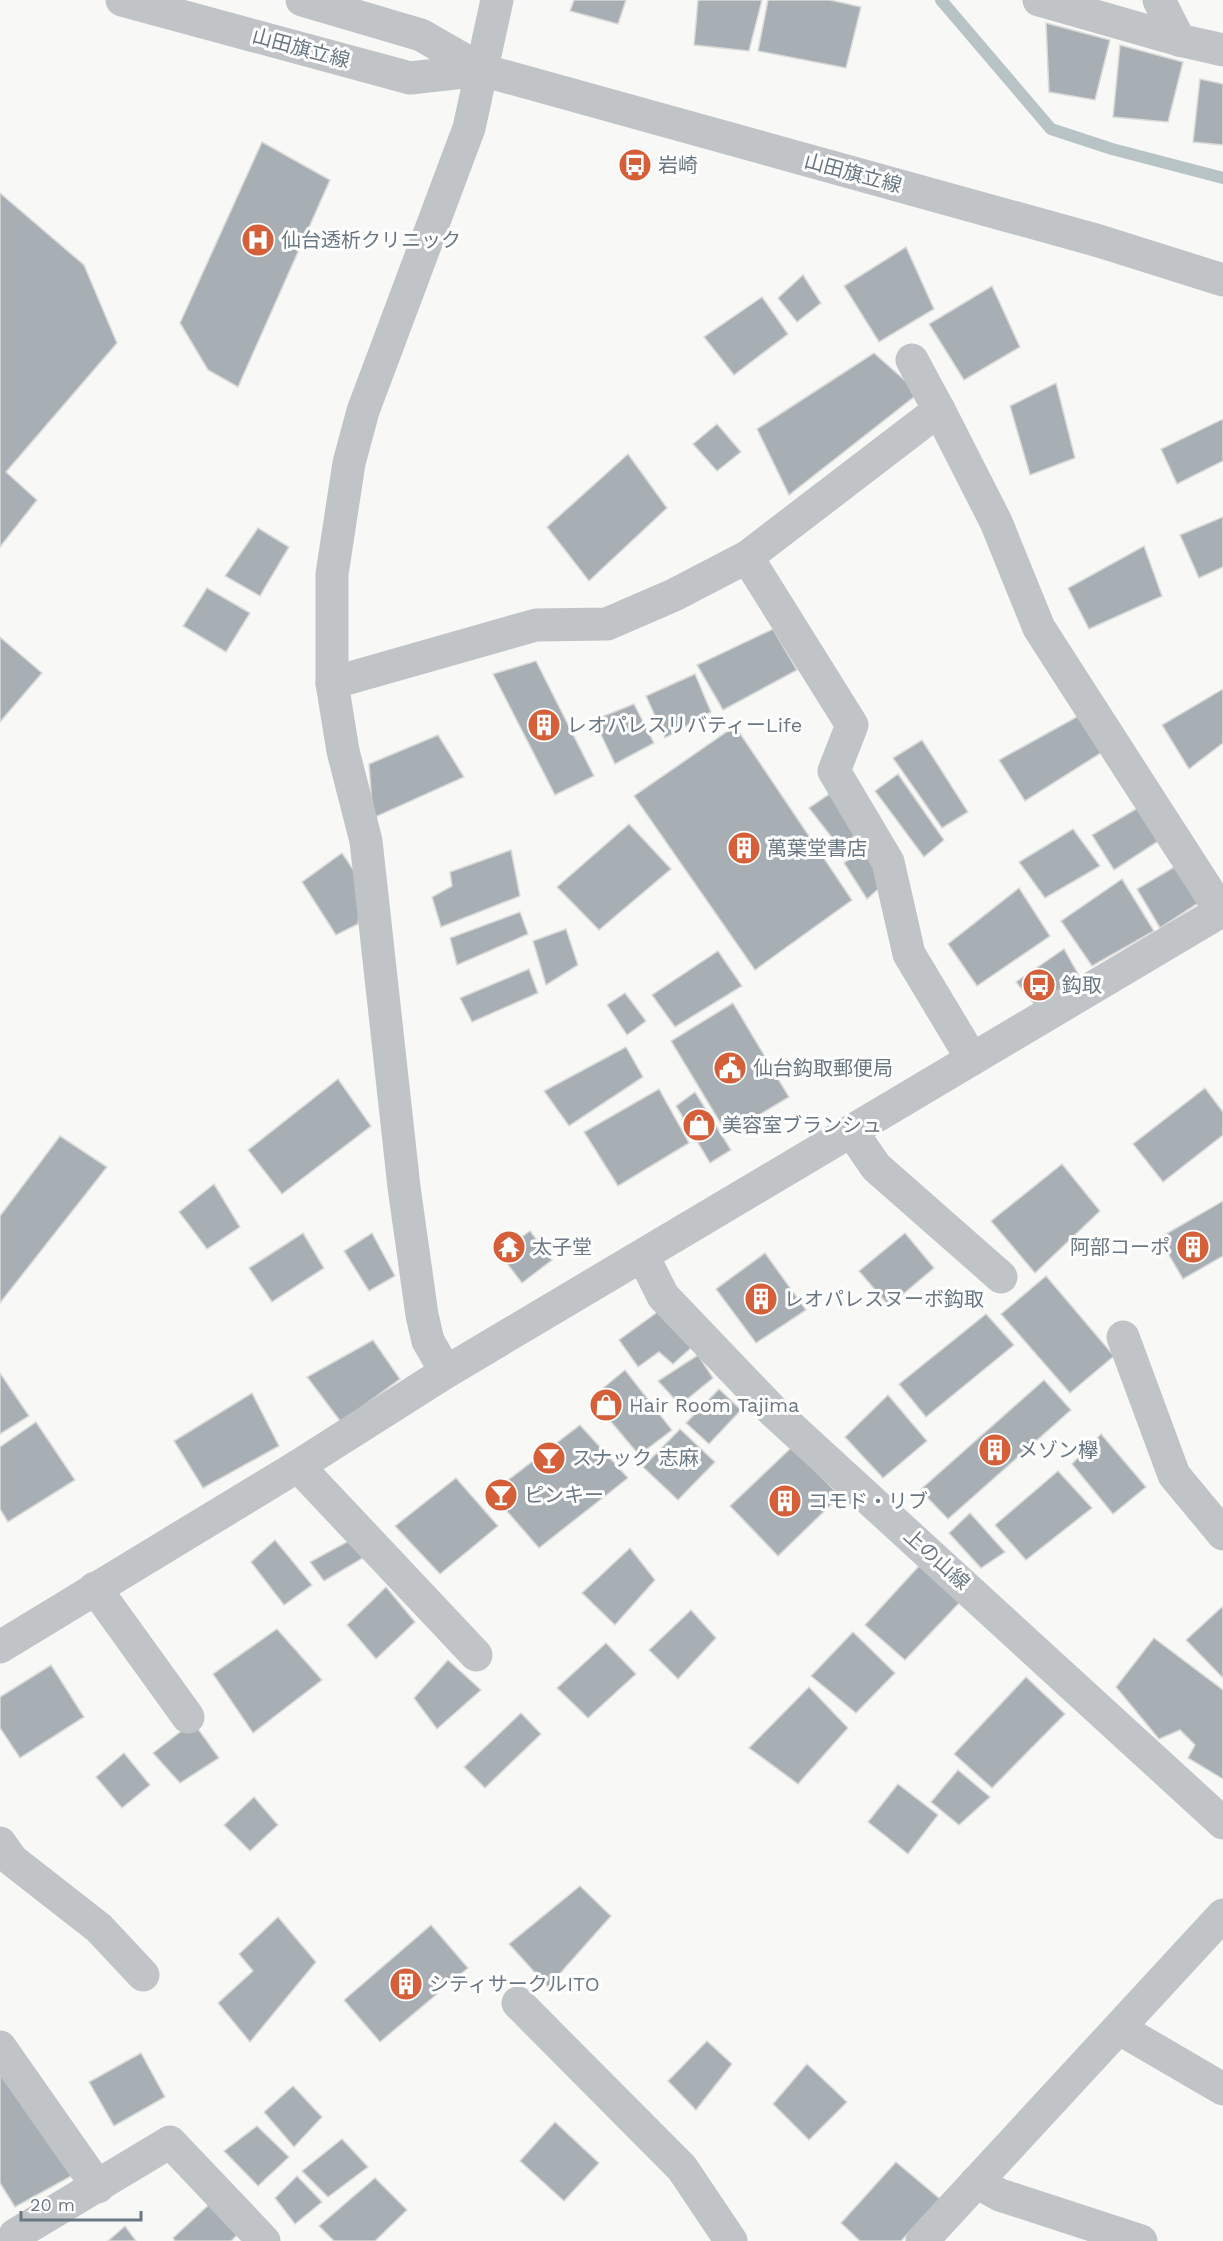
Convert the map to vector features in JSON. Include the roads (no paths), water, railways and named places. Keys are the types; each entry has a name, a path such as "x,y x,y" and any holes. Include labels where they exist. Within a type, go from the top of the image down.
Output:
{"street":[{"name":"山田旗立線","path":"123,0 410,78 482,70"},
{"name":"山田旗立線","path":"302,0 421,36 482,70 1099,241 1223,280"},
{"path":"446,1372 428,1341 422,1315 402,1164 366,841 344,751 332,683 332,574 349,464 367,400 469,128 497,0"},
{"path":"1039,0 1179,40 1223,50"},
{"path":"1159,0 1179,40"},
{"path":"0,1647 298,1466 446,1372 1222,911 1039,628 996,522 912,360"},
{"path":"332,683 537,625 607,624 674,595 747,557 939,410"},
{"path":"747,557 852,725 834,771 888,862 909,954 972,1059"},
{"path":"852,1132 876,1167 1001,1277"},
{"name":"上の山線","path":"643,1256 663,1296 774,1412 1223,1823"},
{"path":"1123,1337 1174,1475 1223,1534"},
{"path":"298,1466 476,1655"},
{"path":"95,1588 188,1717"},
{"path":"0,1843 12,1860 99,1928 143,1975"},
{"path":"922,2241 1223,1915"},
{"path":"519,2003 682,2168 731,2241"},
{"path":"1120,2029 1223,2089"},
{"path":"0,2047 98,2187"},
{"path":"17,2241 15,2235 170,2142 264,2241"},
{"path":"976,2182 1000,2195 1141,2241"}],"waterway":[{"path":"941,0 1051,129 1112,149 1223,178"}],"place":[{"name":"岩崎","path":"635,165"},
{"name":"仙台透析クリニック","path":"258,240"},
{"name":"レオパレスリバティーLife","path":"544,725"},
{"name":"萬葉堂書店","path":"744,848"},
{"name":"鈎取","path":"1039,985"},
{"name":"仙台鈎取郵便局","path":"730,1068"},
{"name":"美容室ブランシュ","path":"699,1125"},
{"name":"太子堂","path":"509,1247"},
{"name":"阿部コーポ","path":"1193,1247"},
{"name":"レオパレスヌーボ鈎取","path":"761,1299"},
{"name":"Hair Room Tajima","path":"606,1405"},
{"name":"メゾン欅","path":"995,1450"},
{"name":"スナック 志麻","path":"549,1458"},
{"name":"ピンキー","path":"501,1495"},
{"name":"コモド・リブ","path":"785,1501"},
{"name":"シティサークルITO","path":"406,1984"}]}
